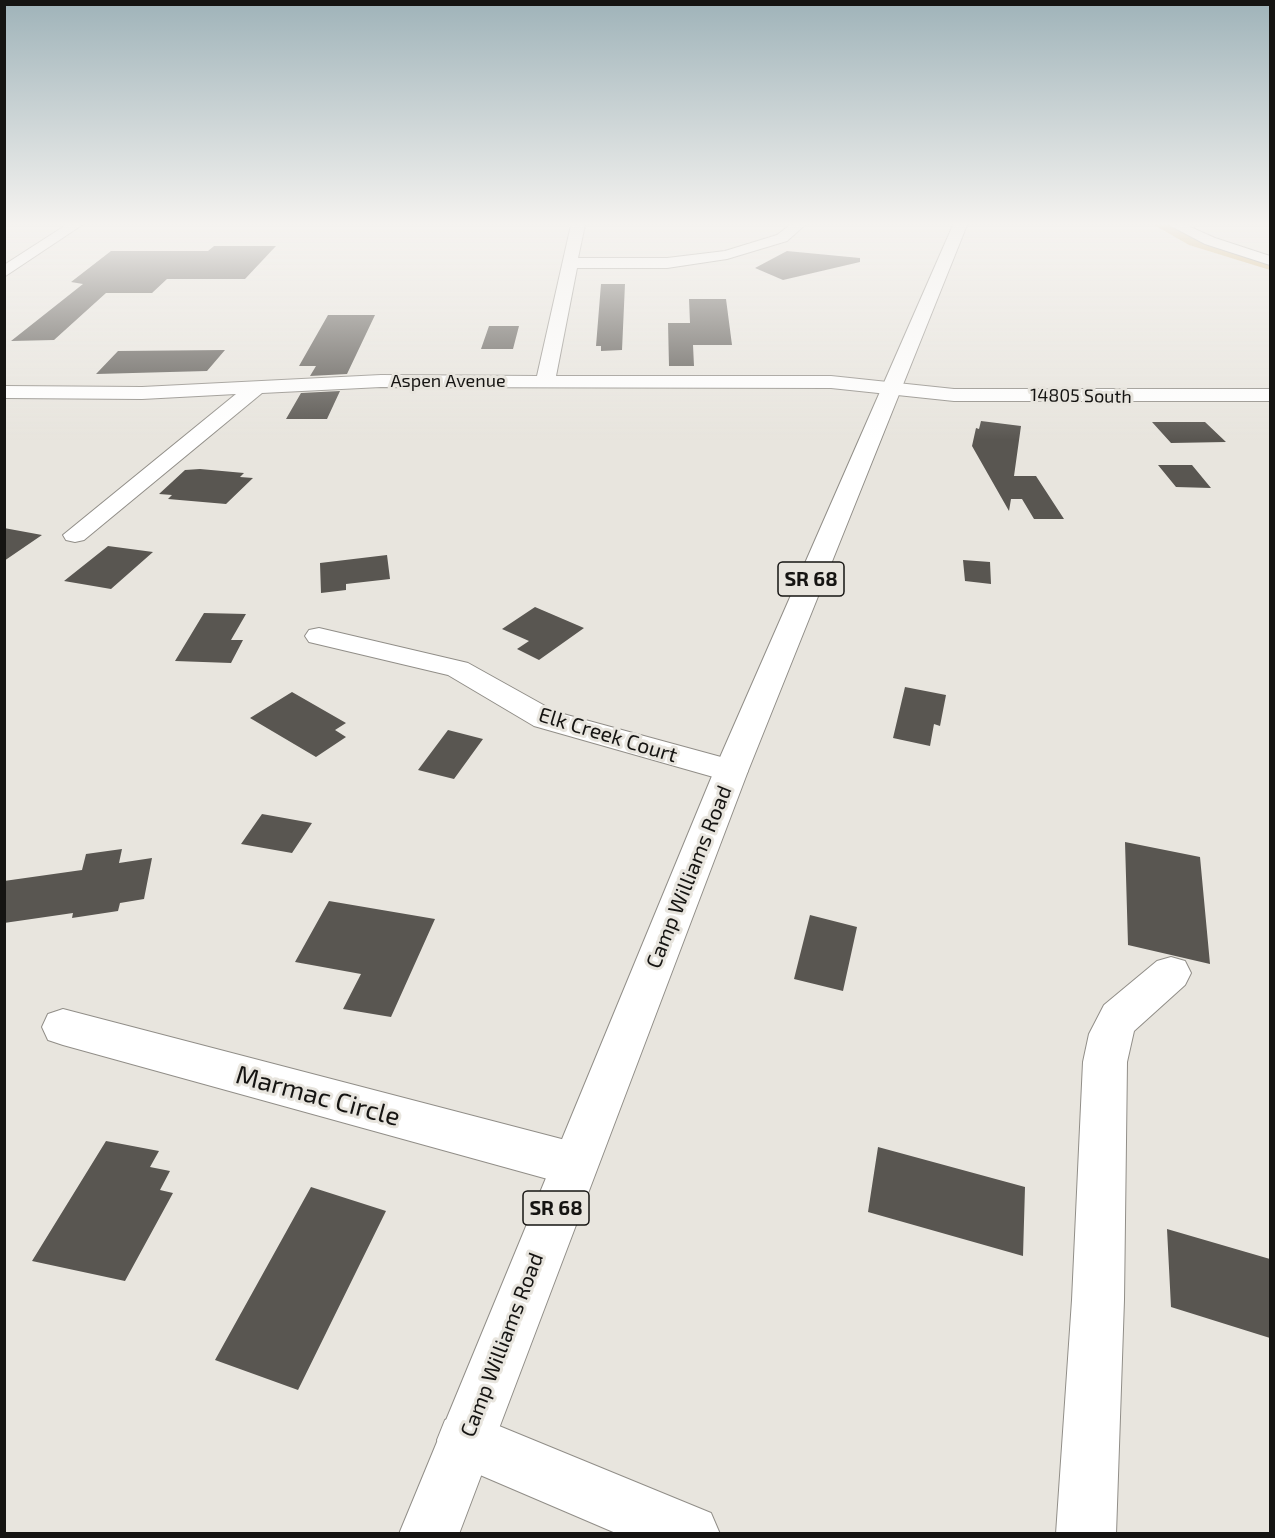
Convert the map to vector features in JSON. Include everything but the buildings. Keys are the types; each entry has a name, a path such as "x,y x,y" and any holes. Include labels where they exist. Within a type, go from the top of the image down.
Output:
{"street":[{"path":"545,382 564,297"},
{"name":"Camp Williams Road","path":"429,1533 573,1164 731,771 930,297"},
{"name":"Aspen Avenue","path":"4,392 142,393 381,381 831,382 892,387"},
{"path":"75,535 257,387"},
{"name":"14805 South","path":"892,387 954,395 1270,395"},
{"name":"Elk Creek Court","path":"319,636 458,669 545,719 731,771"},
{"path":"1086,1533 1098,1300 1105,1062 1110,1034 1119,1018 1171,973"},
{"name":"Marmac Circle","path":"63,1027 573,1164"},
{"path":"465,1440 690,1533"}]}
